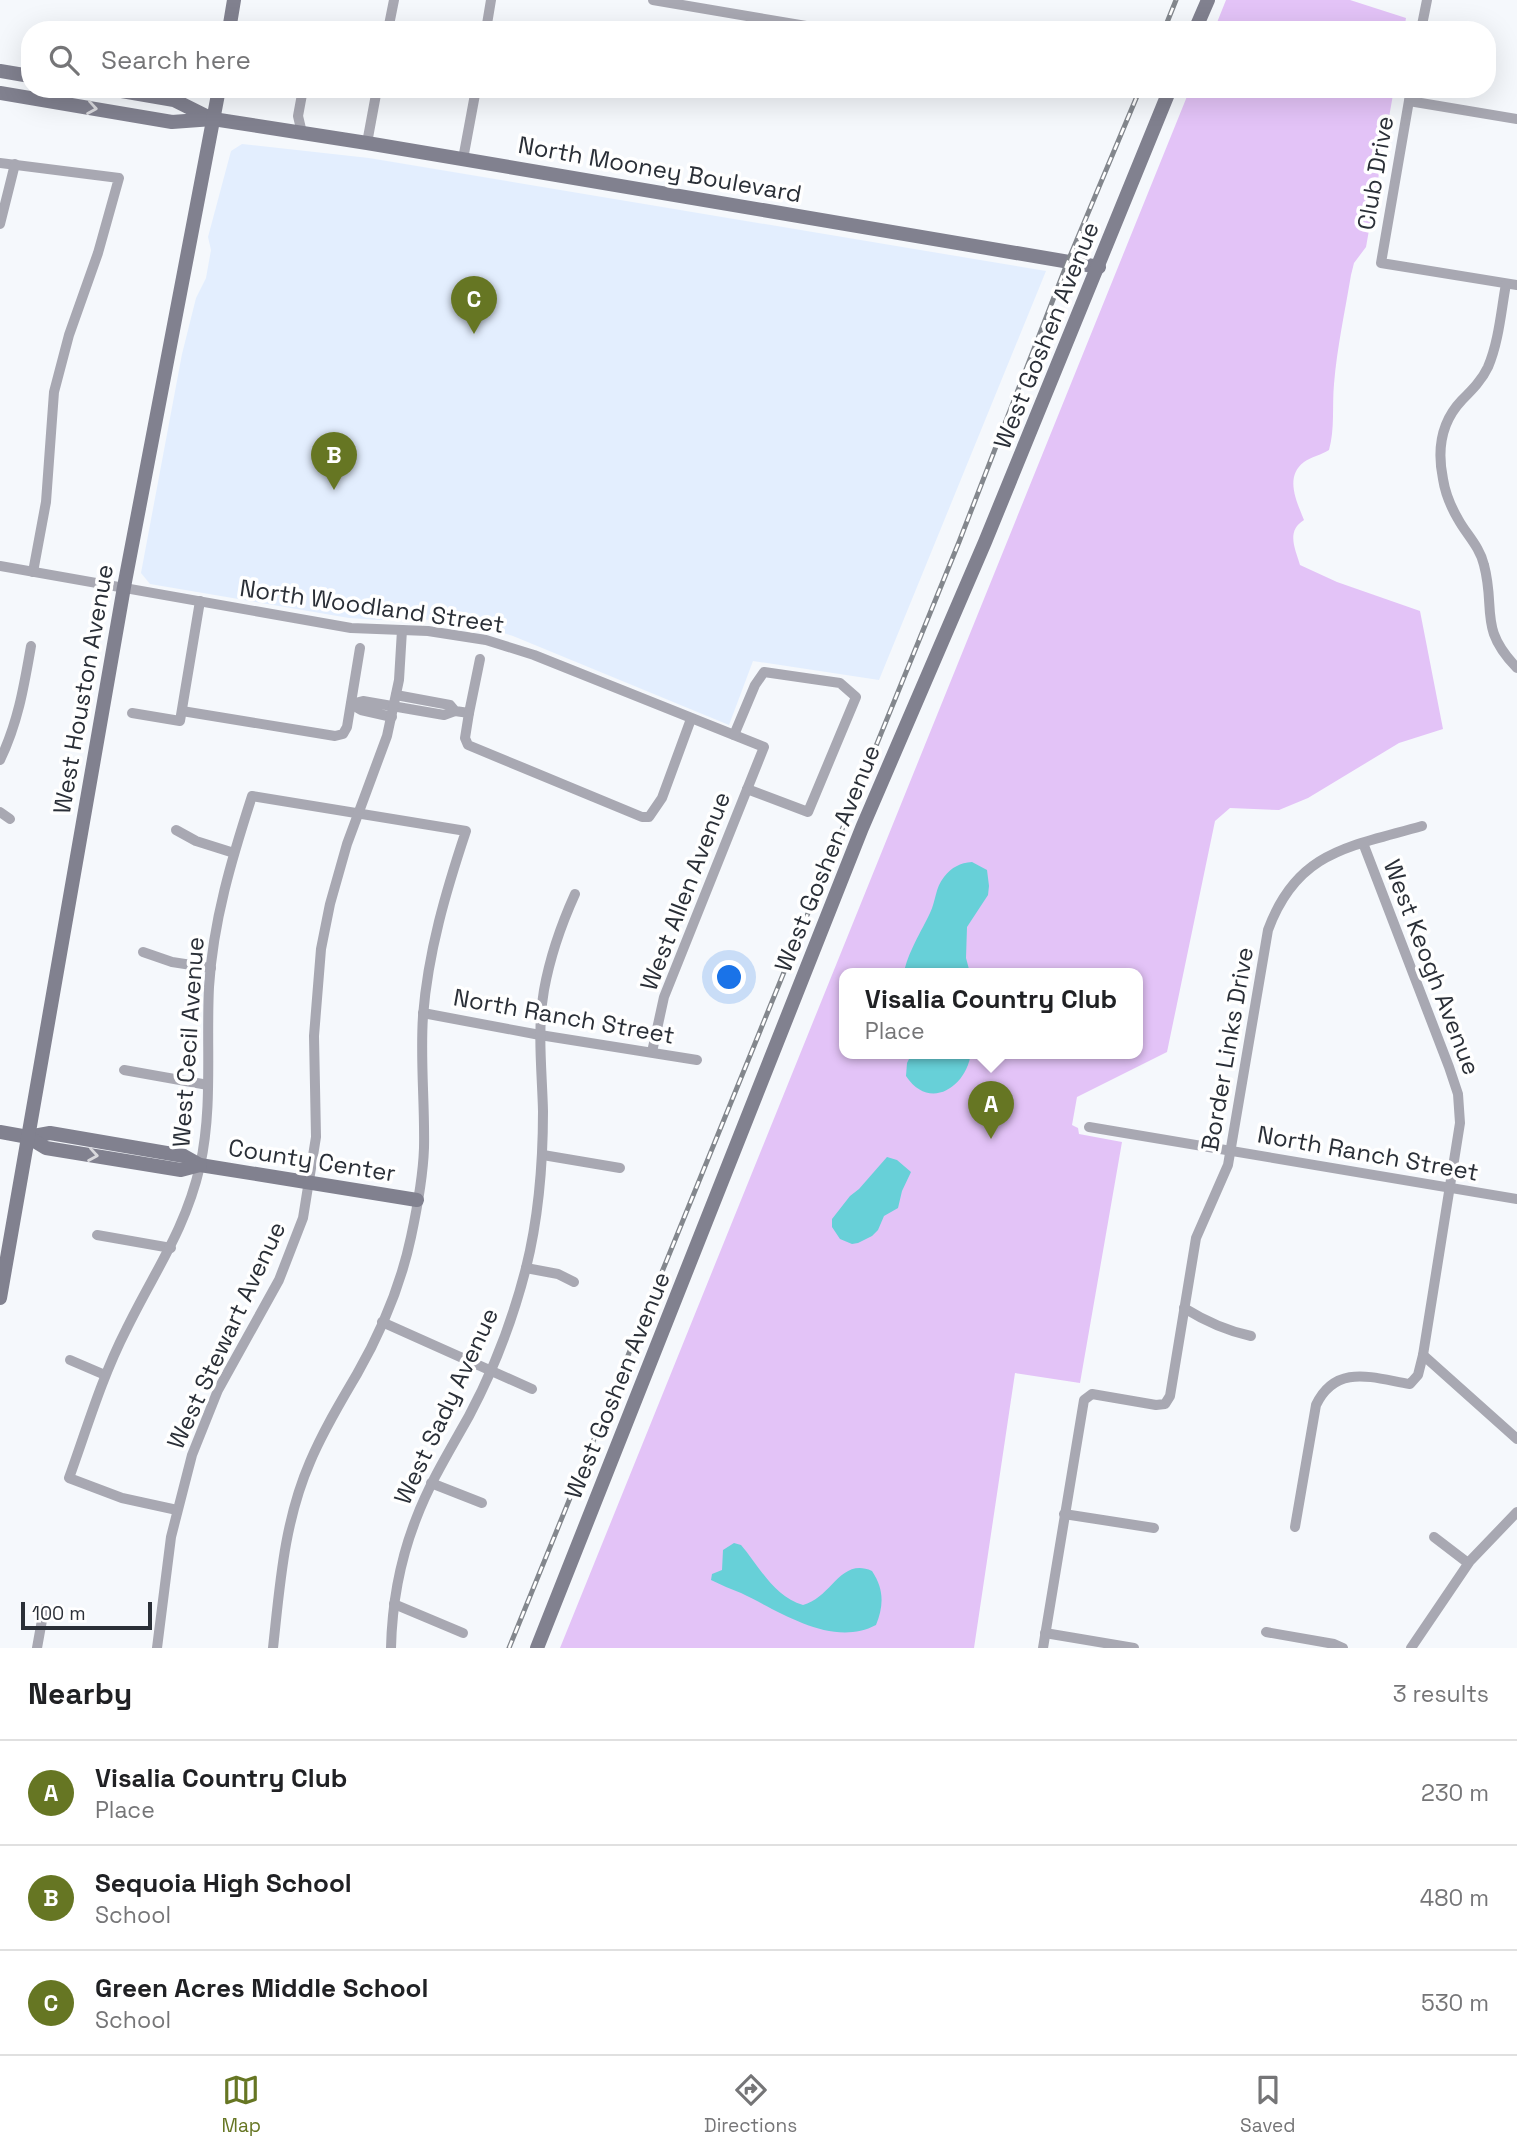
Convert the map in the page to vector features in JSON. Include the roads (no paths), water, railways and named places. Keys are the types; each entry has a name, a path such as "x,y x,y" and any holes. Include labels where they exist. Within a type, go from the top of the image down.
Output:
{"main road":[{"path":"230,21 234,0"},
{"path":"1199,21 1208,0"},
{"path":"0,71 21,74"},
{"name":"North Mooney Boulevard","path":"0,93 21,97"},
{"name":"North Mooney Boulevard","path":"30,98 172,122 214,119 367,143 1098,267"},
{"name":"North Mooney Boulevard","path":"162,98 174,100 214,119"},
{"name":"West Houston Avenue","path":"0,1298 124,587 218,98"},
{"name":"West Goshen Avenue","path":"537,1648 862,828 985,542 1166,98"},
{"name":"County Center","path":"0,1132 28,1137 50,1133 184,1156 200,1165 417,1200"}],"street":[{"path":"390,21 394,0"},
{"path":"488,21 492,0"},
{"path":"653,0 777,21"},
{"path":"1423,21 1427,0"},
{"path":"301,98 298,116 302,133"},
{"path":"367,143 375,98"},
{"path":"463,159 474,98"},
{"name":"Club Drive","path":"1409,98 1381,263 1511,284"},
{"path":"1423,98 1517,119"},
{"path":"0,163 120,178 98,253 69,335 54,392 46,502 33,572"},
{"path":"0,224 15,164"},
{"path":"1511,284 1488,369 1447,421 1441,437 1440,460 1443,483 1457,518 1482,559 1487,576 1489,620 1494,636 1505,655 1517,668"},
{"name":"North Woodland Street","path":"0,566 351,628 471,636 511,647 764,747"},
{"path":"132,713 180,721 200,601"},
{"name":"West Stewart Avenue","path":"157,1648 166,1564 192,1455 218,1390 264,1309 292,1250 310,1184 316,1137 314,1036 320,959 336,879 381,757 394,706 402,630"},
{"path":"0,760 20,706 31,646"},
{"path":"182,710 335,736 343,734 347,727 360,649"},
{"path":"480,659 465,738 468,745 642,817 649,817 662,798 691,719"},
{"path":"734,735 755,685 764,672 839,683 856,697 808,812 747,789"},
{"path":"351,704 363,701 369,707 394,706 444,715 455,711 469,713"},
{"name":"West Allen Avenue","path":"652,1052 664,997 764,747"},
{"name":"West Cecil Avenue","path":"177,1510 122,1497 69,1478 106,1375 127,1328 171,1248 190,1200 200,1165 206,1131 211,968 229,870 253,796 359,813"},
{"path":"273,1648 283,1558 292,1510 324,1431 383,1322 408,1248 424,1150 423,1013 439,914 466,831 359,813"},
{"name":"Border Links Drive","path":"1043,1648 1084,1400 1092,1394 1156,1405 1165,1404 1170,1396 1196,1238 1228,1165 1268,930 1276,909 1288,888 1304,871 1322,859 1363,843 1422,827"},
{"path":"176,830 196,841 234,853"},
{"name":"West Keogh Avenue","path":"1295,1527 1316,1405 1322,1392 1347,1376 1410,1384 1418,1376 1460,1123 1458,1094 1450,1067 1363,843"},
{"name":"West Sady Avenue","path":"391,1648 394,1604 407,1544 431,1483 468,1418 490,1372 508,1328 526,1268 536,1221 543,1155 540,1035 544,990 565,916 575,894"},
{"path":"143,952 172,962 211,968"},
{"name":"North Ranch Street","path":"423,1013 697,1060"},
{"path":"124,1070 208,1085"},
{"name":"North Ranch Street","path":"1088,1127 1517,1199"},
{"path":"543,1155 620,1168"},
{"path":"97,1236 171,1248"},
{"path":"526,1268 558,1274 574,1282"},
{"path":"1184,1308 1214,1325 1251,1336"},
{"path":"383,1322 532,1389"},
{"path":"1423,1355 1517,1439"},
{"path":"71,1360 106,1375"},
{"path":"431,1483 482,1503"},
{"path":"1411,1648 1468,1563 1517,1512"},
{"path":"1064,1514 1154,1528"},
{"path":"1434,1537 1468,1563"},
{"path":"394,1604 463,1633"},
{"path":"37,1648 44,1609"},
{"path":"1266,1632 1343,1648"},
{"path":"1045,1633 1134,1648"}],"water":[{"path":"972,862 987,870 989,886 988,895 967,927 966,958 969,968 905,968 941,881 953,868"},
{"path":"909,1059 970,1059 962,1076 954,1085 935,1093 925,1092 915,1086 906,1076"},
{"path":"887,1157 897,1160 911,1172 898,1208 884,1216 872,1236 852,1244 840,1239 832,1227 832,1219"},
{"path":"734,1543 741,1545 775,1588 803,1605 822,1595 852,1569 872,1571 882,1597 876,1625 859,1631 824,1630 790,1618 711,1580 712,1574 722,1570 723,1550"}],"railway":[{"path":"1168,21 1176,0"},
{"path":"509,1648 959,542 1068,261 1136,98"}],"place":[{"name":"Green Acres Middle School","path":"474,334"},
{"name":"Sequoia High School","path":"334,490"},
{"name":"Visalia Country Club","path":"991,1139"}]}
